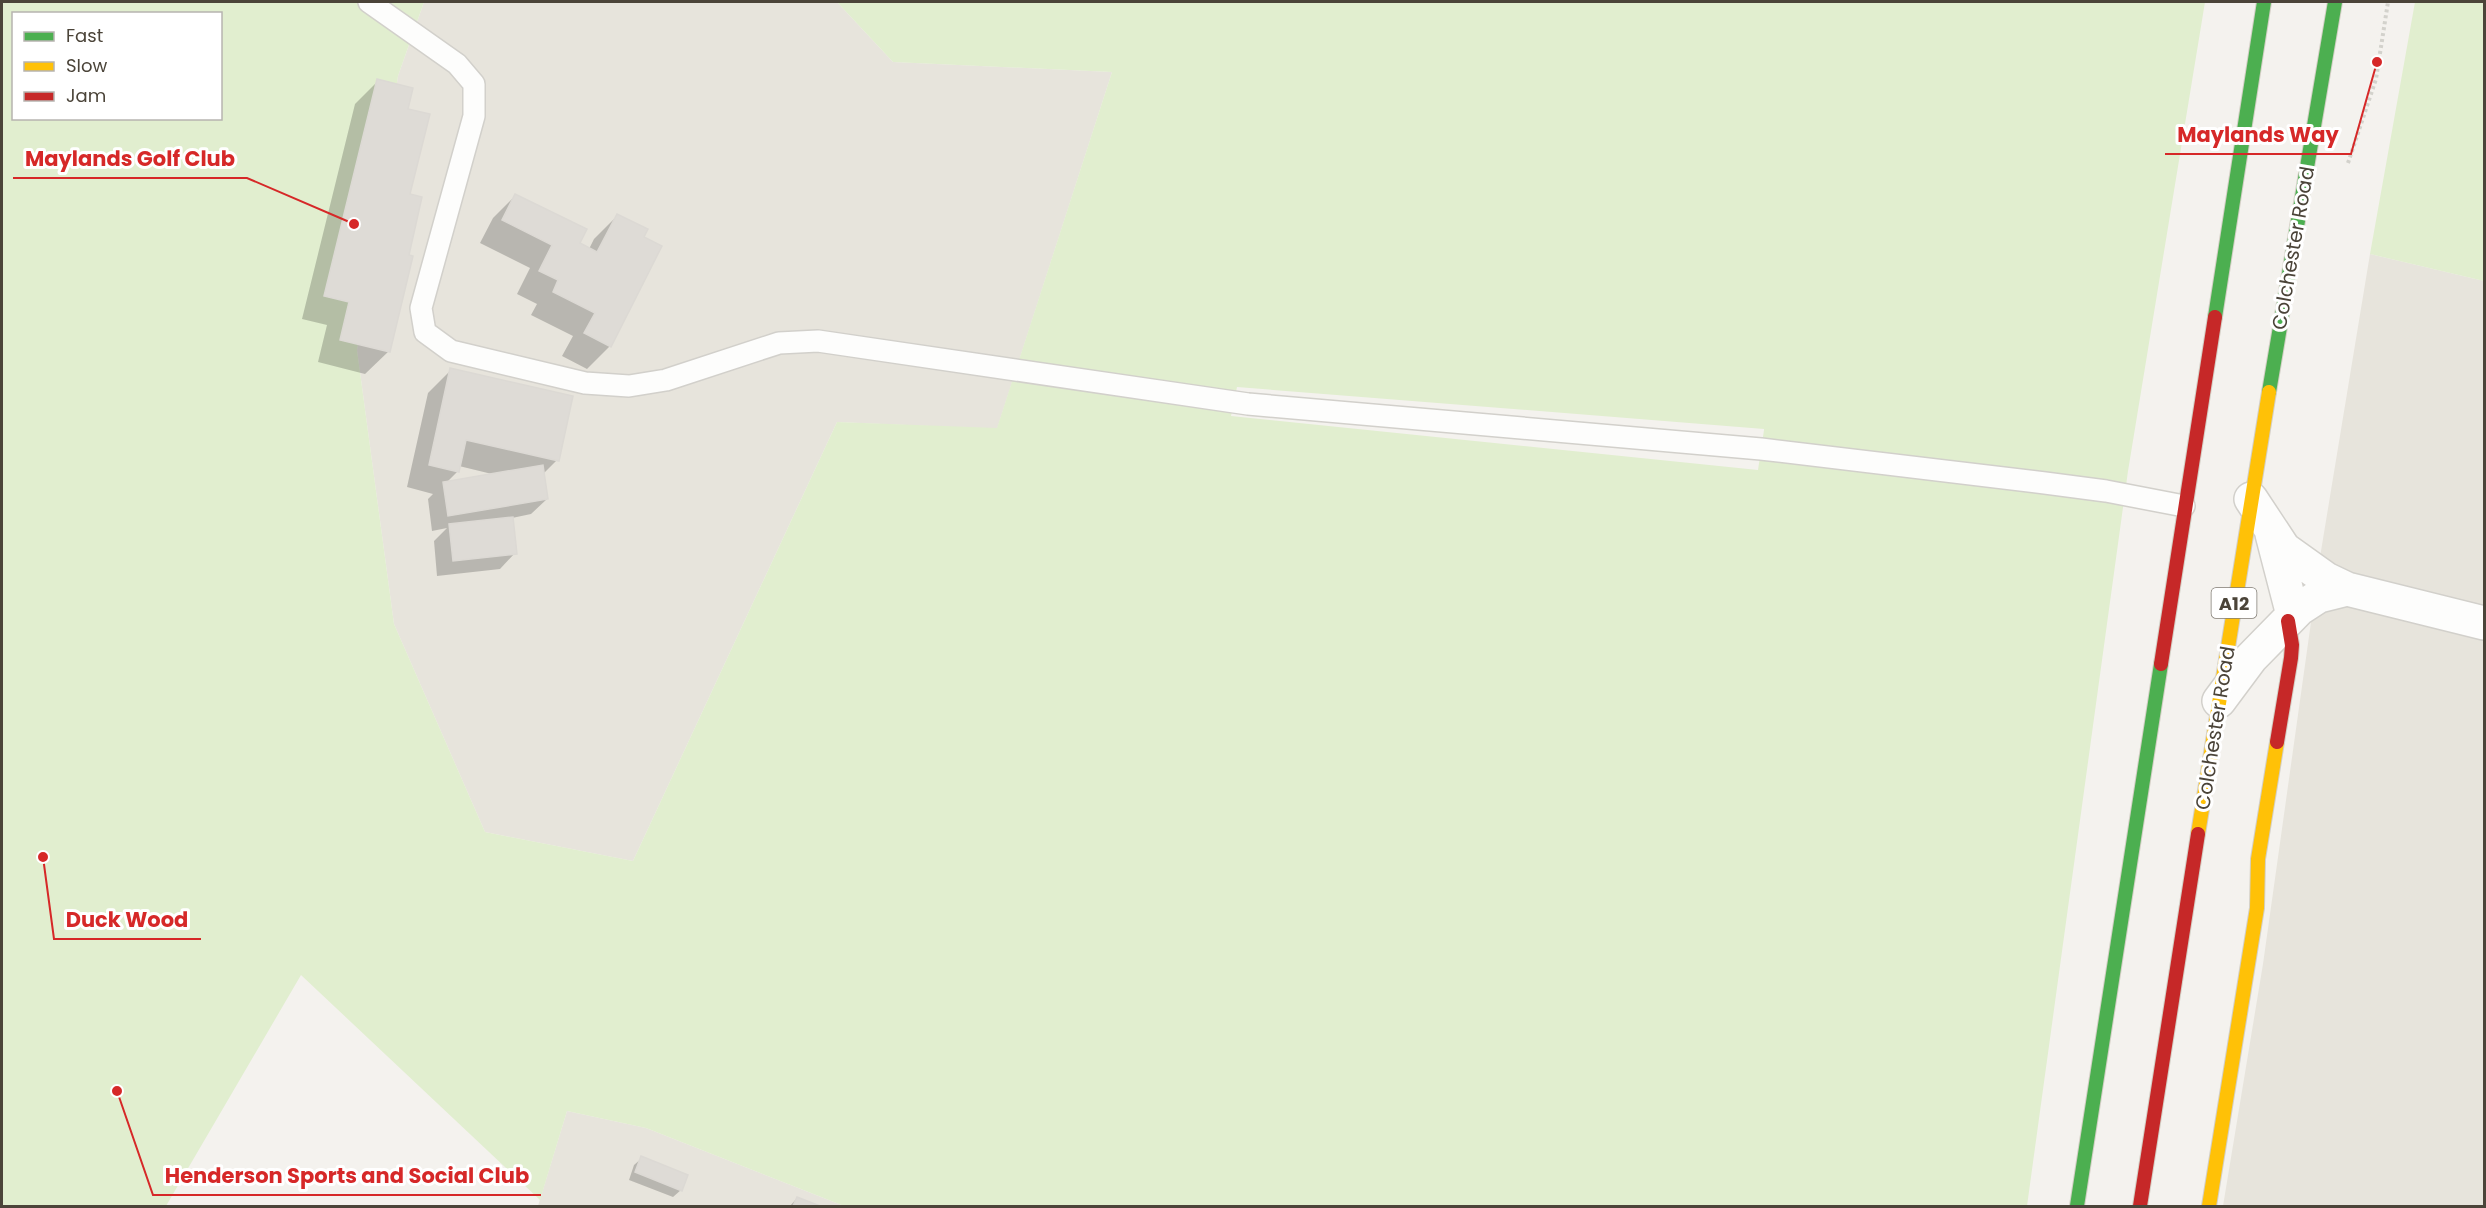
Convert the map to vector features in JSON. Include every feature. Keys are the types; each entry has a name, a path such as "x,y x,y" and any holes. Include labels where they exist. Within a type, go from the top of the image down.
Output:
{"main road":[{"path":"2077,1206 2264,2"},
{"name":"Colchester Road","path":"2140,1206 2251,500 2335,2"},
{"path":"2209,1206 2257,908 2258,859 2291,658 2290,618"}],"street":[{"path":"2251,500 2272,534 2295,558 2326,579 2347,589 2484,623"},
{"path":"2272,534 2290,618"},
{"path":"2219,701 2251,658 2310,600 2347,589"}],"lane":[{"path":"369,2 457,64 474,84 474,116 421,308 425,332 451,351 585,383 629,386 666,380 779,343 818,341 1248,404 1761,449 2096,489 2184,506"}],"path":[{"path":"2347,164 2376,79 2388,2"}],"shaded area":[{"path":"424,2 837,2 893,62 1112,72 997,429 837,422 633,861 485,832 394,624 357,350 398,76"},
{"path":"2370,254 2484,281 2484,1206 2223,1206 2263,964 2321,551"},
{"path":"567,1111 646,1128 844,1206 538,1206"}],"green space":[{"path":"2,2 424,2 398,76 357,350 394,624 485,832 633,861 837,422 997,428 1112,72 893,62 837,2 2205,2 2128,471 2027,1206 844,1206 646,1128 567,1111 540,1200 301,975 166,1206 2,1206","holes":["1237,387 1764,429 1758,470 1231,416"]},
{"path":"2415,2 2484,2 2484,281 2370,254"}],"building":[{"path":"377,79 413,88 408,109 430,114 410,194 422,197 409,255 413,256 390,352 340,340 349,302 324,296"},
{"path":"515,194 587,229 580,243 597,252 617,214 648,229 644,237 662,246 611,347 584,333 595,313 553,292 558,280 539,271 552,245 502,220"},
{"path":"450,368 573,396 559,461 466,440 459,472 429,465"},
{"path":"543,465 548,499 448,516 443,482"},
{"path":"513,517 517,554 453,561 449,524"},
{"path":"641,1156 688,1175 682,1191 635,1172"},
{"path":"797,1197 820,1206 793,1206"}],"traffic: fast":[{"path":"2215,317 2264,2"},
{"path":"2269,392 2335,2"},
{"path":"2077,1206 2161,664"}],"traffic: slow":[{"path":"2198,834 2269,392"},
{"path":"2209,1206 2257,908 2258,859 2277,742"}],"traffic: jam":[{"path":"2161,664 2215,317"},
{"path":"2277,742 2291,658 2292,645 2288,621"},
{"path":"2140,1206 2198,834"}],"place":[{"name":"Maylands Way","path":"2377,62"},
{"name":"Maylands Golf Club","path":"354,224"},
{"name":"Duck Wood","path":"43,857"},
{"name":"Henderson Sports and Social Club","path":"117,1091"}]}
